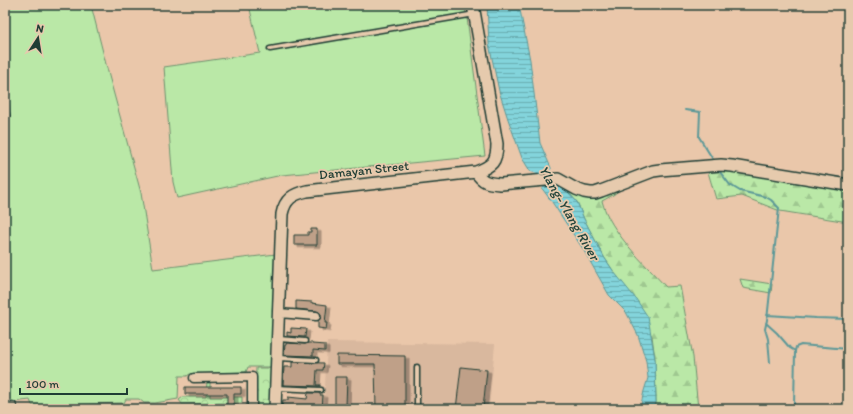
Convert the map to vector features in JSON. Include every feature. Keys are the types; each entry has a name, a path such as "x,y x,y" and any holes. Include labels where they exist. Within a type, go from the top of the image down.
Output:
{"street":[{"name":"Damayan Street","path":"275,409 282,214 286,204 292,196 307,191 476,172 487,168 494,162 497,153 497,144 474,9"},
{"path":"476,172 481,179 492,184 558,179 576,189 590,193 601,192 653,171 721,165 848,185"},
{"path":"279,313 316,316"},
{"path":"194,378 252,377 252,409"}],"lane":[{"path":"270,49 474,9"},
{"path":"5,97 7,116 5,117"},
{"path":"278,339 305,341"},
{"path":"277,358 316,360"},
{"path":"417,367 417,409"},
{"path":"276,388 321,390"}],"shaded area":[{"path":"327,342 495,344 489,409 324,409"}],"green space":[{"path":"5,5 91,5 141,193 153,269 276,254 272,367 248,367 246,372 190,374 187,376 179,376 178,399 155,403 144,403 139,399 126,399 124,403 32,405 30,400 5,403"},
{"path":"249,5 464,5 485,156 282,175 177,198 173,182 164,67 260,53"},
{"path":"733,171 848,190 848,222 780,211 742,196 716,199 708,172"},
{"path":"625,186 602,201 612,224 638,257 666,287 680,286 693,357 698,409 655,409 655,359 652,336 604,257 584,219 577,202 568,192 582,196"},
{"path":"740,279 772,284 771,293 743,288"},
{"path":"256,368 272,368 270,409 255,409"},
{"path":"207,381 210,381 210,397 242,397 242,403 182,404 179,400 183,397 206,397"}],"water":[{"name":"Ylang-Ylang River","path":"487,5 519,5 530,60 540,143 555,177 562,187 577,202 584,219 604,257 648,317 655,359 655,409 640,409 648,378 646,361 638,335 626,312 609,295 583,249 522,158 499,91 489,44"}],"pier":[{"path":"553,167 557,177 545,184 541,191 528,171 543,176"}],"building":[{"path":"311,229 317,229 317,245 294,245 294,235 308,235 308,232 311,232"},
{"path":"296,301 327,305 325,323 327,323 326,329 318,328 318,321 321,317 319,312 296,309"},
{"path":"291,328 306,329 305,337 287,336 287,332 291,333"},
{"path":"286,343 312,343 325,345 325,351 313,350 313,356 284,355"},
{"path":"337,355 405,356 405,409 376,409 375,364 337,364"},
{"path":"292,362 324,363 323,370 317,370 316,385 320,386 283,385 284,367 292,367"},
{"path":"461,367 487,370 483,409 456,409"},
{"path":"335,377 347,377 346,406 335,406"},
{"path":"185,387 241,387 241,394 234,394 234,409 227,409 227,394 185,394"},
{"path":"308,393 320,393 320,395 323,395 322,409 282,409 283,400 288,400 288,397 307,399"}],"waterway":[{"path":"685,110 700,112 699,137 714,161"},
{"path":"720,172 730,185 740,191 766,197 779,208 765,329 768,339 770,363"},
{"path":"767,315 848,319"},
{"path":"766,323 790,348 795,351 795,409"},
{"path":"795,351 796,347 801,345 848,349"}]}
